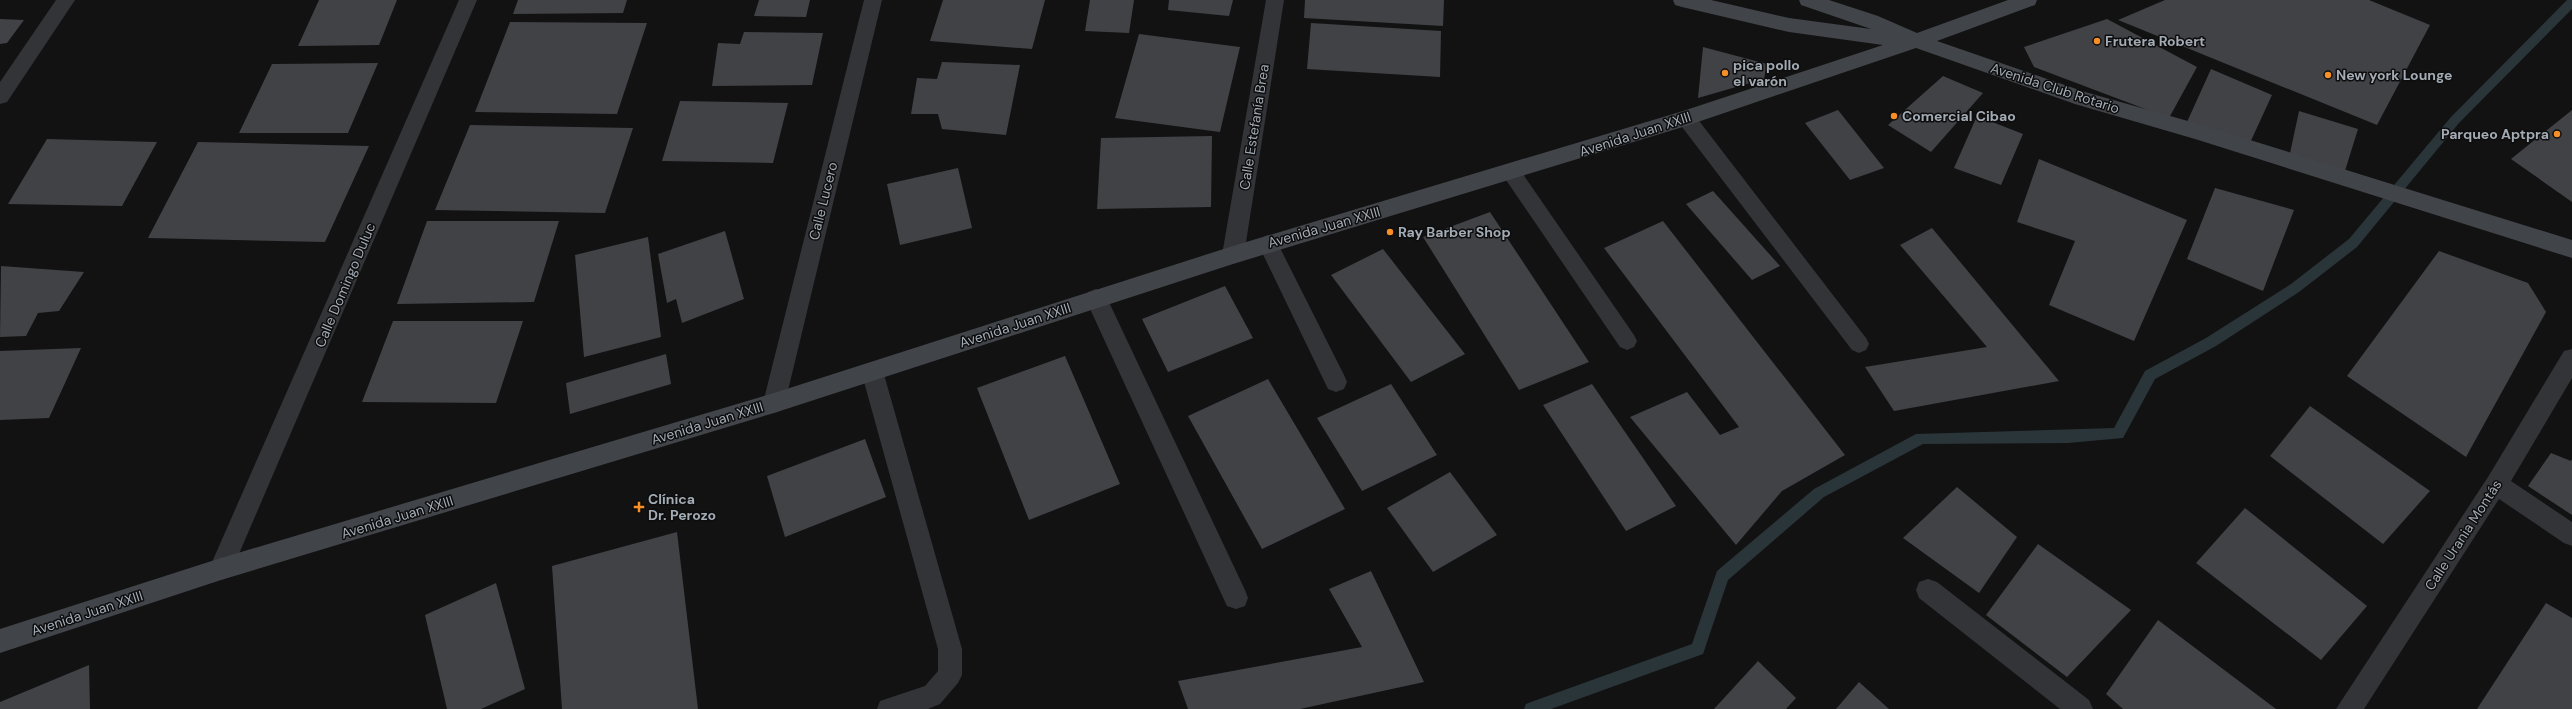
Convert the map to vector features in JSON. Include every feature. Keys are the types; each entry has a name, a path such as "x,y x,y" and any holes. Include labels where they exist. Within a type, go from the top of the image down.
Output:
{"main road":[{"name":"Avenida Club Rotario","path":"1682,0 1789,26 1916,41"},
{"name":"Avenida Club Rotario","path":"1808,0 1871,21 1916,41 2082,99 2195,131 2451,213 2572,248"},
{"name":"Avenida Juan XXIII","path":"0,641 221,569 774,403 1096,298 1268,244 1686,118 1916,41 2028,0"}],"street":[{"path":"0,97 66,0"},
{"name":"Calle Domingo Duluc","path":"221,569 468,0"},
{"name":"Calle Lucero","path":"774,403 873,0"},
{"name":"Calle Estefanía Brea","path":"1233,255 1275,0"},
{"path":"1268,244 1336,382"},
{"path":"1096,298 1236,598"},
{"name":"Calle Urania Montás","path":"2349,709 2496,484 2572,358"},
{"path":"2496,484 2572,535"},
{"path":"1928,590 2080,709"}],"lane":[{"path":"1686,118 1859,344"},
{"path":"1511,172 1627,341"},
{"path":"872,371 950,649 950,675 932,696 889,709"}],"building":[{"path":"319,0 397,0 379,45 298,46"},
{"path":"518,0 627,0 623,13 513,14"},
{"path":"759,0 810,0 806,17 754,16"},
{"path":"943,0 1045,0 1032,49 930,41"},
{"path":"1090,0 1134,0 1129,33 1085,31"},
{"path":"1169,0 1233,0 1229,16 1168,10"},
{"path":"1305,0 1444,0 1443,26 1304,18"},
{"name":"New york Lounge","path":"2165,0 2369,0 2430,25 2377,125 2118,20"},
{"path":"0,19 24,20 7,43 0,44"},
{"path":"2107,19 2197,67 2169,118 2034,67 2024,47"},
{"path":"510,22 647,23 617,114 475,112"},
{"path":"1311,23 1441,31 1440,77 1307,69"},
{"path":"744,32 823,33 812,85 712,86 718,43 740,44"},
{"path":"1139,34 1240,47 1220,132 1115,118"},
{"path":"1703,47 1767,64 1764,79 1698,98"},
{"path":"942,62 1020,65 1006,135 942,129 938,114 911,114 917,78 937,79"},
{"path":"378,63 348,133 239,133 272,64"},
{"path":"2211,69 2272,95 2249,145 2187,122"},
{"path":"1943,76 1983,93 1931,152 1888,125"},
{"path":"680,101 788,103 773,163 662,161"},
{"path":"1838,110 1884,168 1850,180 1805,123"},
{"name":"Parqueo Aptpra","path":"2572,110 2572,202 2511,159"},
{"path":"2299,111 2358,129 2344,174 2289,158"},
{"path":"1977,116 2023,134 2001,185 1954,168"},
{"path":"470,125 633,128 605,213 435,210"},
{"path":"1212,136 1211,207 1097,209 1101,138"},
{"path":"47,139 157,142 122,206 8,204"},
{"path":"198,142 369,146 325,242 148,238"},
{"path":"2039,159 2187,220 2134,341 2049,305 2075,241 2017,222"},
{"path":"958,168 972,228 900,245 887,184"},
{"path":"2215,188 2294,210 2263,291 2187,259"},
{"path":"1713,191 1780,266 1752,280 1686,204"},
{"path":"1490,212 1589,362 1519,390 1423,237"},
{"path":"427,221 559,221 534,302 397,304"},
{"path":"1663,221 1845,455 1782,491 1736,545 1630,417 1687,392 1720,435 1739,427 1604,248"},
{"path":"1932,228 2059,381 1894,411 1865,367 1987,347 1900,245"},
{"path":"725,231 744,299 682,323 676,299 667,303 658,254"},
{"path":"648,237 661,337 584,357 575,255"},
{"path":"1383,249 1465,354 1411,382 1331,275"},
{"path":"2439,251 2528,283 2546,312 2466,457 2347,376"},
{"path":"1,266 84,272 59,311 38,313 26,336 0,337"},
{"path":"1225,286 1253,338 1168,372 1142,319"},
{"path":"393,321 523,321 496,403 362,402"},
{"path":"81,348 49,418 0,420 0,351"},
{"path":"666,354 671,384 570,414 566,383"},
{"path":"1065,356 1120,484 1029,520 977,388"},
{"path":"1268,379 1345,509 1262,549 1188,416"},
{"path":"1391,384 1437,455 1362,491 1317,418"},
{"path":"1592,384 1676,506 1626,531 1543,405"},
{"path":"2310,406 2430,491 2383,544 2270,456"},
{"path":"865,439 886,497 785,537 767,476"},
{"path":"2551,453 2571,461 2572,459 2572,515 2528,486"},
{"path":"1450,472 1497,535 1433,572 1387,508"},
{"path":"1957,487 2017,537 1979,593 1903,538"},
{"path":"2245,508 2367,606 2321,660 2196,563"},
{"path":"677,532 698,709 562,709 552,566"},
{"path":"2038,544 2131,610 2067,677 1986,615"},
{"path":"1371,571 1424,682 1300,709 1188,709 1178,681 1362,647 1329,589"},
{"path":"496,583 525,689 481,709 447,709 425,615"},
{"path":"2546,603 2572,618 2572,709 2477,709"},
{"path":"2158,620 2276,709 2123,709 2106,694"},
{"path":"1758,661 1796,698 1786,709 1714,709"},
{"path":"89,665 90,709 0,709 0,702"},
{"path":"1859,682 1889,709 1836,709"}],"waterway":[{"path":"1531,709 1698,649 1722,576 1819,493 1921,438 2068,437 2118,434 2150,375 2211,342 2295,288 2353,243 2455,120 2572,2"}],"place":[{"name":"Frutera Robert","path":"2097,41"},
{"name":"pica pollo el varón","path":"1725,73"},
{"name":"New york Lounge","path":"2328,75"},
{"name":"Comercial Cibao","path":"1894,116"},
{"name":"Parqueo Aptpra","path":"2557,134"},
{"name":"Ray Barber Shop","path":"1390,232"},
{"name":"Clínica Dr. Perozo","path":"639,507"}]}
